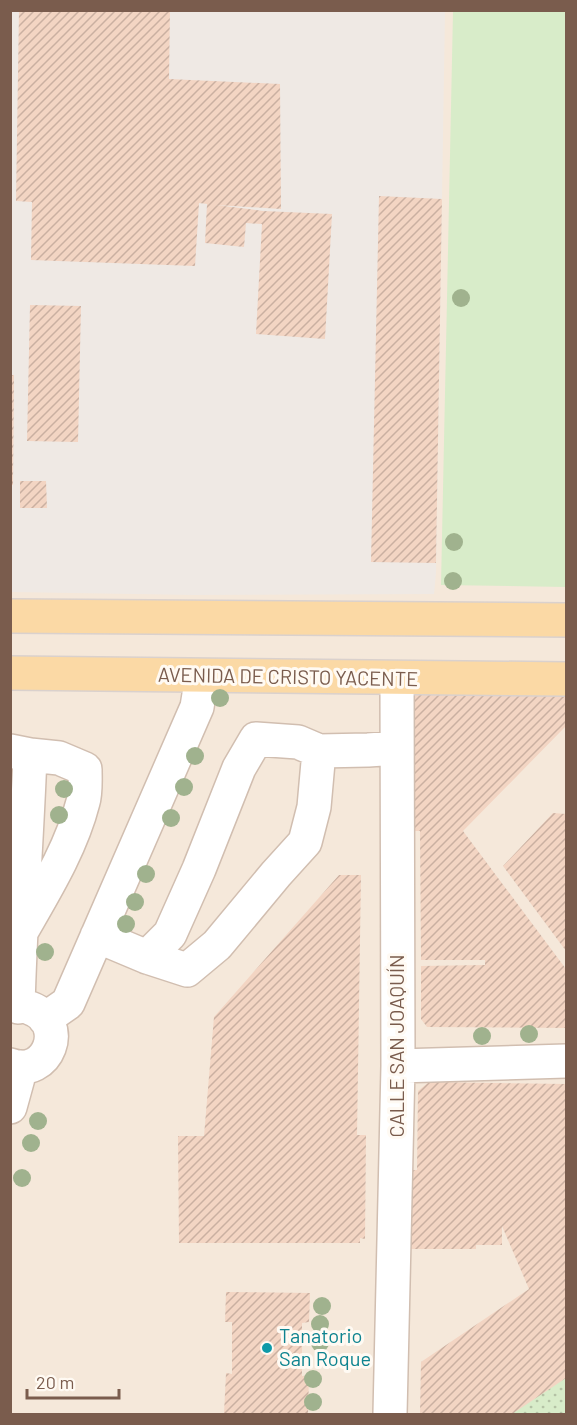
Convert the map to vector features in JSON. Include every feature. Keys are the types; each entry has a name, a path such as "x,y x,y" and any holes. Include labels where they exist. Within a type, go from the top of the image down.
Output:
{"main road":[{"path":"10,616 567,621"},
{"name":"AVENIDA DE CRISTO YACENTE","path":"10,673 567,679"}],"street":[{"path":"25,1012 68,1003 197,707 202,676"},
{"name":"CALLE SAN JOAQUÍN","path":"390,1414 398,1066 397,678"},
{"path":"147,957 170,934 199,869 239,768 256,739 298,742 319,751 397,748"},
{"path":"97,936 147,957 187,970 217,945 305,843 314,807 319,751"},
{"path":"20,934 71,838 84,800 85,769 59,758 20,753 28,820 20,934 25,1012"},
{"path":"10,1107 16,1066 34,1064 42,1059 51,1042 48,1022 25,1012"},
{"path":"398,1066 567,1061"}],"shaded area":[{"path":"11,11 566,11 566,1414 11,1414"},
{"path":"11,11 445,11 434,594 193,595 11,592"}],"green space":[{"path":"453,11 566,11 566,587 441,585"},
{"path":"566,1377 566,1414 511,1414"}],"building":[{"path":"19,10 170,10 169,79 280,84 281,209 216,205 263,211 332,214 325,339 256,334 262,224 246,223 244,247 205,243 207,204 199,203 195,266 31,260 32,202 16,201"},
{"path":"379,196 442,199 436,563 371,562"},
{"path":"30,305 81,306 78,442 27,441"},
{"path":"10,375 14,375 13,485 10,485"},
{"path":"20,481 46,481 47,508 20,508"},
{"path":"411,694 566,695 566,726 463,831 566,969 566,1028 427,1027 421,1019 421,966 485,965 485,960 421,960 420,831 412,831"},
{"path":"553,813 566,814 566,951 503,866"},
{"path":"339,875 361,875 357,1135 366,1135 365,1239 360,1238 360,1243 179,1243 178,1136 204,1136 214,1017"},
{"path":"429,1082 566,1084 566,1378 512,1414 420,1414 421,1362 529,1289 502,1226 502,1245 476,1245 476,1249 407,1249 407,1170 417,1170 418,1091"},
{"name":"Tanatorio San Roque","path":"226,1292 310,1293 309,1322 302,1323 302,1376 309,1375 308,1414 224,1414 226,1373 232,1374 232,1322 225,1322"}],"place":[{"name":"Tanatorio San Roque","path":"267,1348"}]}
